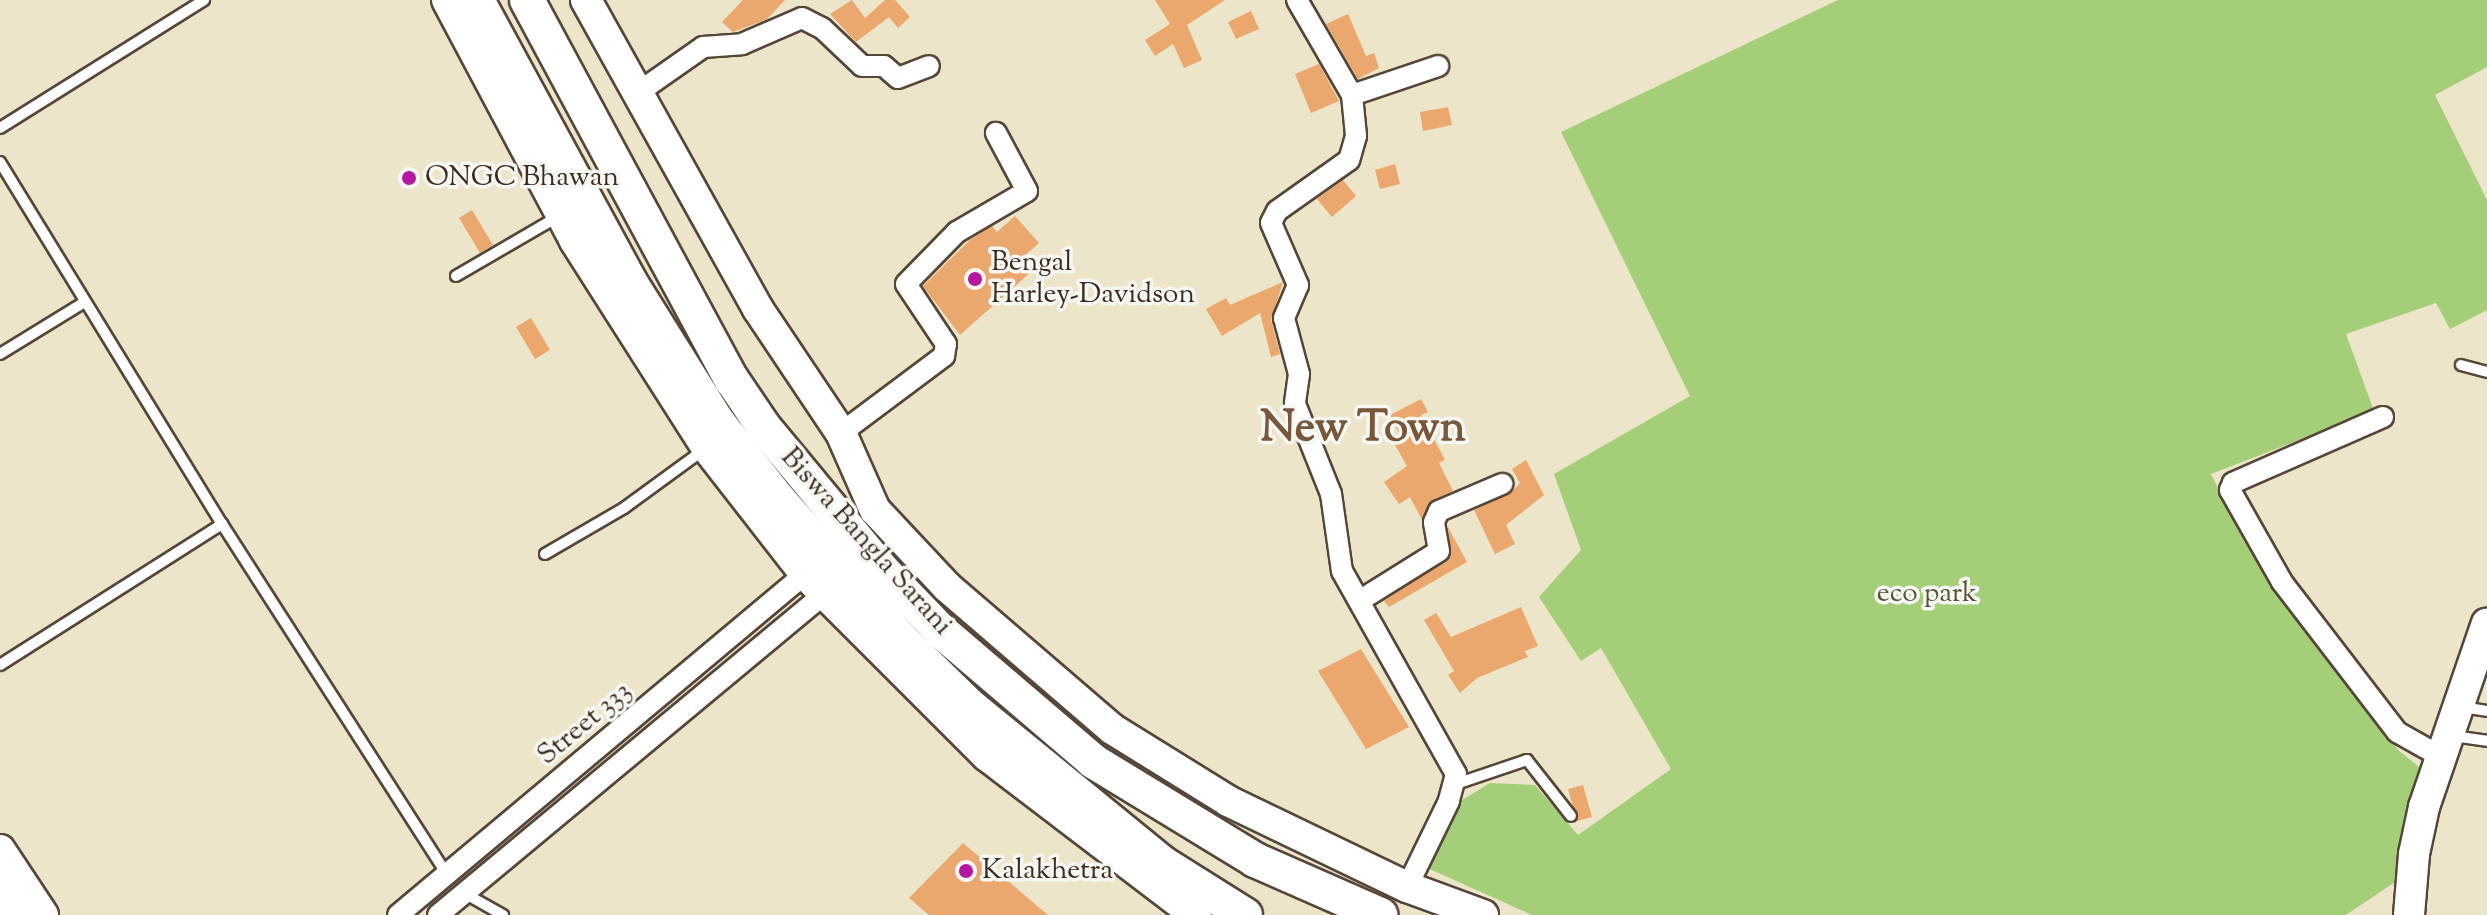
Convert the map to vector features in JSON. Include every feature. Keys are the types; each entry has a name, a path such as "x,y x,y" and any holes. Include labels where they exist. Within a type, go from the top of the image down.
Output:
{"main road":[{"name":"Biswa Bangla Sarani","path":"477,0 630,282 717,421 778,499 901,639 971,707 1162,863 1245,915"},
{"name":"Biswa Bangla Sarani","path":"527,0 732,380 763,426 883,571 941,631 1093,761 1166,810 1255,860 1380,915"}],"street":[{"path":"447,0 561,215 707,448 814,585 987,756 1196,915"},
{"path":"586,0 758,309 841,433 875,510 947,587 1112,729 1228,801 1407,887 1483,915"},
{"path":"1297,0 1352,95 1356,136 1349,160 1277,211 1271,223 1298,285 1284,318 1299,374 1295,404 1331,494 1342,571 1456,774 1456,784 1407,887"},
{"path":"636,94 703,47 742,44 802,18 822,28 862,66 884,66 898,78 929,66"},
{"path":"1352,95 1438,66"},
{"path":"841,433 944,356 946,344 906,284 957,232 1027,191 996,133"},
{"path":"2383,417 2233,483 2230,490 2282,582 2397,732 2444,746"},
{"path":"1359,601 1439,551 1434,522 1439,511 1502,484"},
{"name":"Street 333","path":"398,915 814,585"},
{"name":"Street 333","path":"438,915 814,585"},
{"path":"2409,915 2414,854 2456,707 2487,623"},
{"path":"0,850 43,915"},
{"path":"0,892 15,915"}],"lane":[{"path":"0,128 204,0"},
{"path":"0,162 83,303 447,875"},
{"path":"456,276 561,215"},
{"path":"0,354 83,303"},
{"path":"2461,365 2487,372"},
{"path":"545,554 624,508 707,448"},
{"path":"0,665 222,524"},
{"path":"2456,707 2487,711"},
{"path":"2444,746 2487,741"},
{"path":"1456,784 1527,760 1571,816"},
{"path":"464,893 503,915"}],"green space":[{"name":"eco park","path":"1838,0 2487,0 2487,67 2435,95 2487,200 2487,310 2450,329 2436,303 2346,334 2374,411 2211,474 2248,546 2295,612 2398,750 2424,771 2404,876 2346,915 1532,915 1425,867 1449,808 1490,783 1535,785 1578,835 1671,769 1601,648 1581,661 1539,597 1581,550 1554,474 1690,396 1561,132"}],"building":[{"path":"743,0 785,0 767,19 733,32 722,22"},
{"path":"852,0 865,18 885,0 895,0 910,17 898,28 889,17 856,42 830,14"},
{"path":"1155,0 1225,0 1187,25 1202,60 1184,68 1173,44 1155,56 1145,40 1170,24"},
{"path":"1251,11 1259,29 1236,39 1228,22"},
{"path":"1348,14 1366,56 1374,53 1379,68 1358,79 1326,24"},
{"path":"1319,64 1339,101 1311,113 1295,74"},
{"path":"1448,107 1452,125 1423,131 1420,112"},
{"path":"1395,164 1400,184 1380,189 1375,170"},
{"path":"1343,180 1356,196 1332,217 1317,199"},
{"path":"472,210 493,245 480,253 459,218"},
{"name":"Bengal Harley-Davidson","path":"1015,216 1039,243 1021,259 1032,271 960,335 923,286 970,240 992,226 997,232"},
{"path":"1283,282 1271,320 1280,354 1271,357 1260,313 1222,336 1206,309 1226,298 1230,305"},
{"path":"531,318 550,350 535,359 516,327"},
{"path":"1421,399 1428,412 1421,415 1445,460 1439,463 1453,491 1433,500 1422,520 1410,497 1399,504 1384,482 1407,466 1391,438 1399,434 1390,415"},
{"path":"1526,460 1544,495 1506,525 1515,544 1495,554 1474,510 1512,492 1520,483 1512,469"},
{"path":"1448,527 1467,562 1389,607 1384,601 1450,557"},
{"path":"1521,607 1538,646 1525,651 1528,657 1477,678 1460,693 1448,675 1454,671 1424,620 1436,613 1451,637"},
{"path":"1361,649 1409,727 1366,749 1318,671"},
{"path":"1583,785 1592,817 1577,821 1568,789"},
{"name":"Kalakhetra","path":"963,843 1048,915 929,915 909,898"}],"place":[{"name":"ONGC Bhawan","path":"409,178"},
{"name":"Bengal Harley-Davidson","path":"975,279"},
{"name":"Kalakhetra","path":"966,871"}],"district":[{"name":"New Town","path":"1363,430"}]}
